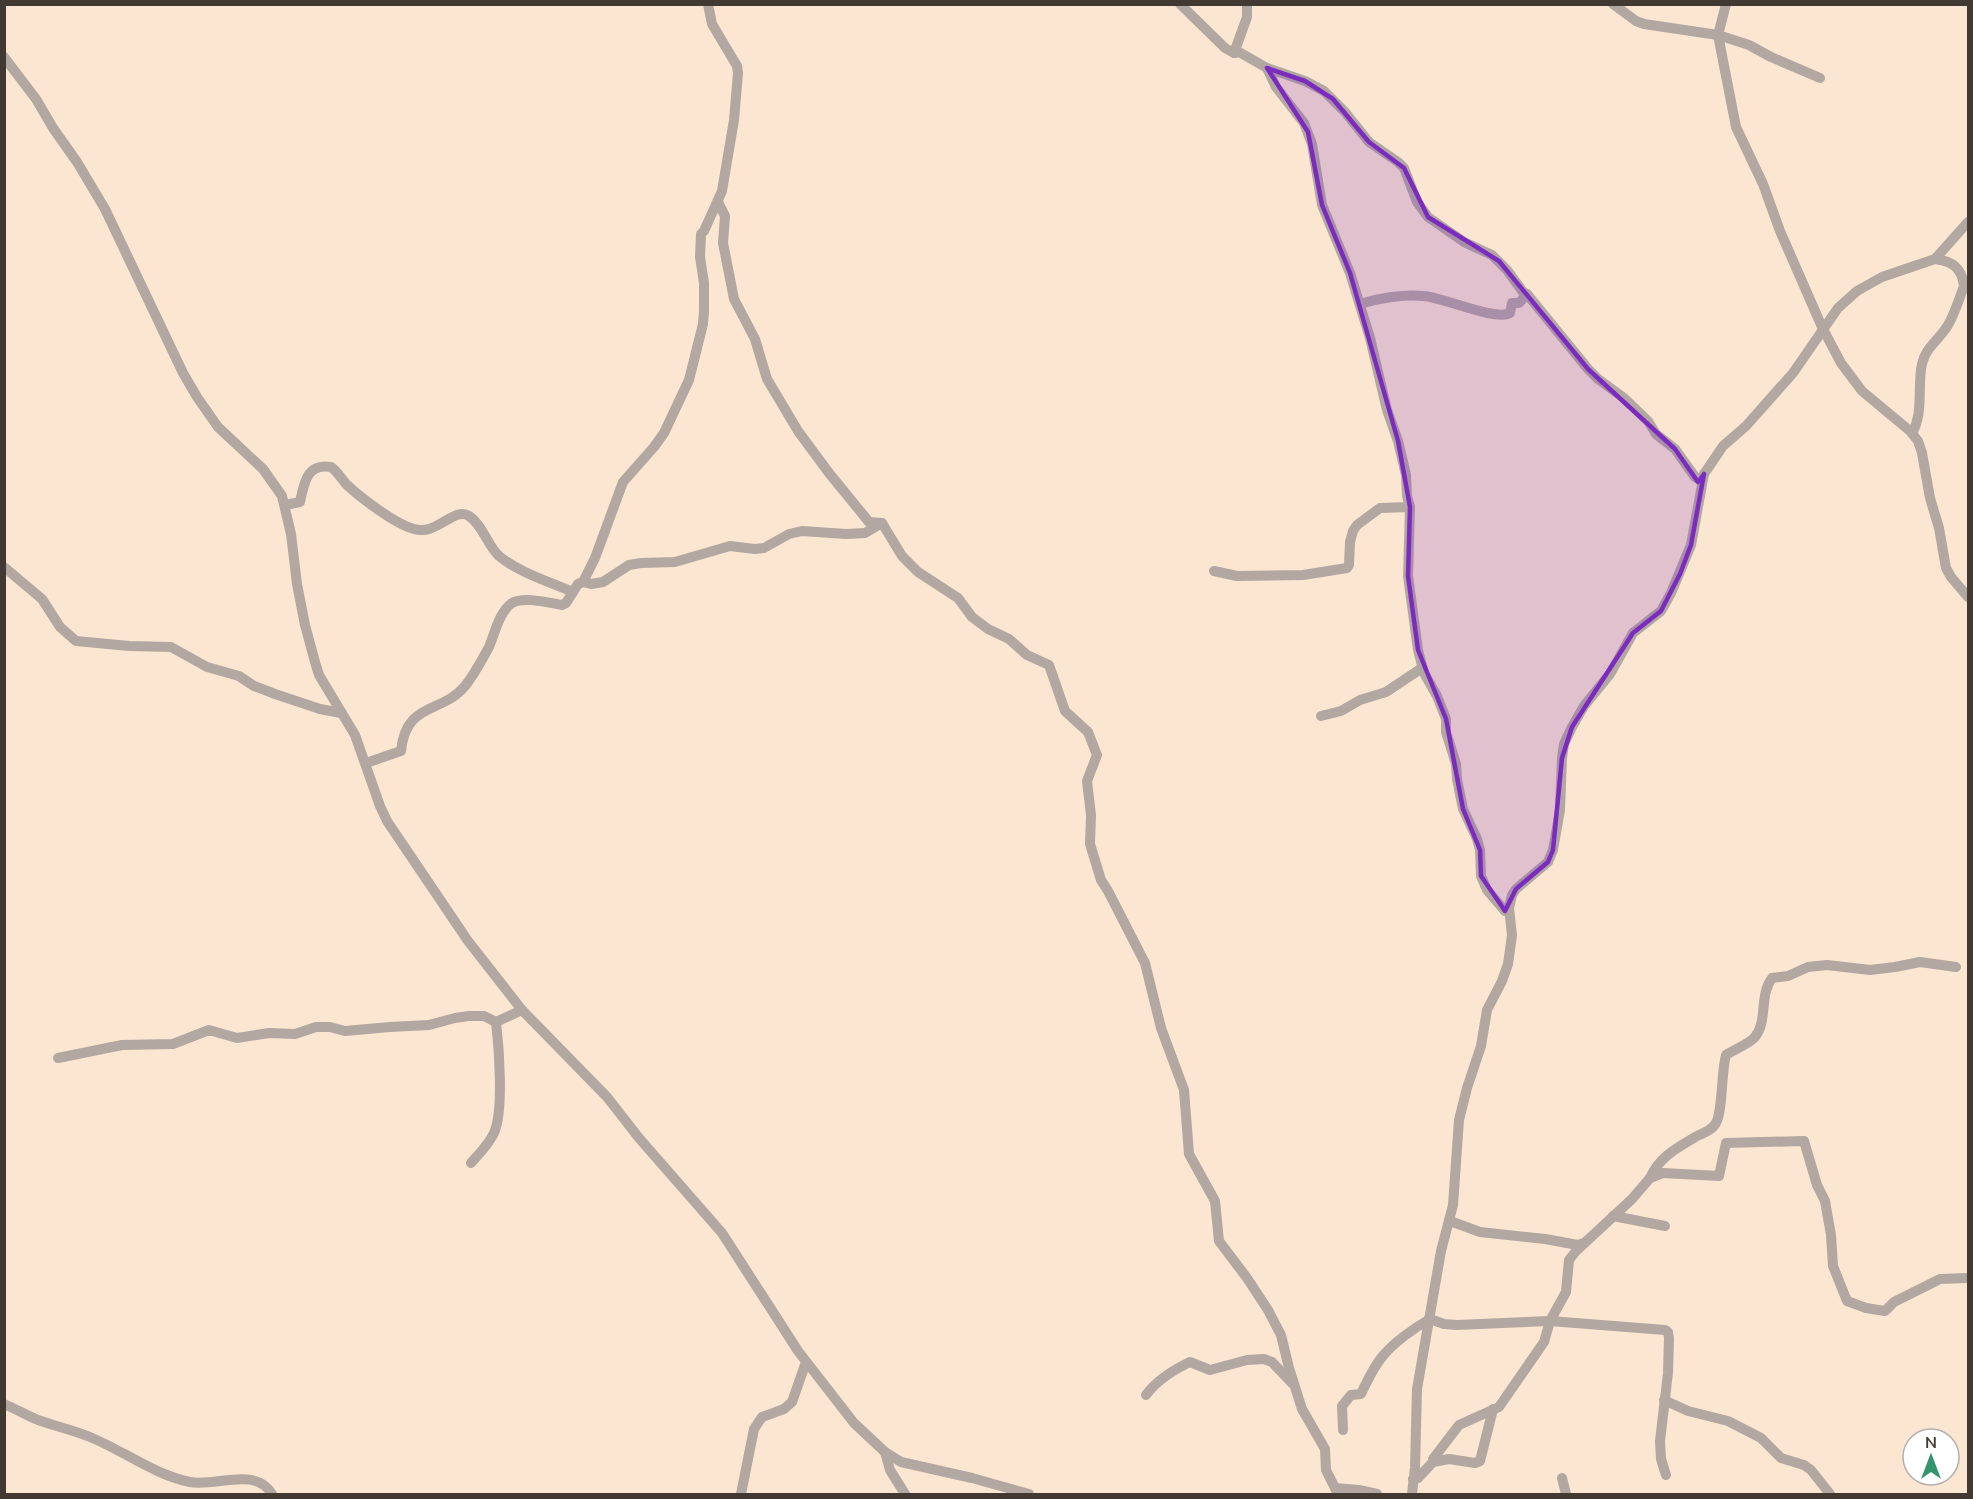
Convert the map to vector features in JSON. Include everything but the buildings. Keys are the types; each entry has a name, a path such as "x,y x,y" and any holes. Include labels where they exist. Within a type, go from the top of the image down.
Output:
{"street":[{"path":"583,582 623,482 664,433 689,380 702,331 705,311 700,257 701,234 722,191 734,120 738,73 712,24 708,4"},
{"path":"1180,4 1225,48 1234,53 1239,52 1266,68 1305,81 1324,91 1369,141 1404,168 1417,202 1428,218 1464,242 1492,255 1598,379 1624,398 1648,421 1661,439 1675,449 1695,477 1700,480 1723,446 1746,426 1793,373 1838,308 1857,291 1882,277 1935,259 1949,260 1957,267 1964,286 1947,328 1923,358 1917,422 1912,433"},
{"path":"1234,53 1247,17 1247,4"},
{"path":"1613,4 1636,21 1644,24 1718,35 1749,45 1820,78"},
{"path":"1726,4 1718,35 1736,127 1763,184 1780,231 1823,328 1841,363 1862,391 1912,433 1918,441 1946,568 1968,597"},
{"path":"4,57 36,99 105,209 183,373 197,397 218,427 263,469 278,488 285,505 297,584 319,675 355,735 387,821 468,941 522,1010 607,1097 639,1138 722,1233 806,1362 854,1423 885,1452 898,1460 1029,1494"},
{"path":"1266,68 1276,87 1308,132 1322,205 1350,273 1370,338 1387,410 1398,441 1406,475 1410,507 1407,576 1422,668 1446,719 1446,732 1456,764 1463,809 1480,850 1481,876 1487,890 1505,911 1509,908"},
{"path":"718,202 725,216 723,243 734,299 755,339 767,379 798,431 829,473 869,522 882,523"},
{"path":"1935,259 1968,222"},
{"path":"1360,304 1424,296 1447,300 1499,316 1510,313 1512,303 1520,303 1527,294"},
{"path":"285,505 300,502 306,476 320,467 330,467 370,503 410,528 424,531 454,516 464,514 469,516 476,522 492,548 505,561 573,592"},
{"path":"1412,1494 1417,1389 1441,1251 1453,1205 1459,1120 1481,1046 1487,1010 1502,981 1511,951 1509,908 1512,895 1548,862 1560,810 1564,744 1572,727 1584,706 1610,674 1634,633 1661,611 1680,574 1691,545 1704,474"},
{"path":"1214,572 1237,576 1303,575 1347,568 1350,566 1353,531 1357,525 1380,508 1410,507"},
{"path":"366,763 400,751 402,736 419,714 450,698 464,687 484,657 498,623 510,604 519,600 530,600 562,605 566,603 578,584 603,582 629,565 675,562 730,546 764,548 789,534 802,531 846,534 865,532 882,523"},
{"path":"882,523 902,555 918,572 958,598 972,617 988,629 1010,639 1027,655 1049,665 1065,711 1086,729 1092,739 1097,755 1087,781 1091,815 1090,848 1101,880 1145,963 1161,1028 1184,1090 1189,1154 1215,1201 1219,1241 1247,1278 1281,1335 1305,1416 1317,1433 1324,1449 1326,1470 1336,1491 1359,1490 1377,1494"},
{"path":"4,567 42,599 60,627 76,640 129,646 171,647 207,667 239,676 254,686 320,709 341,713"},
{"path":"1321,716 1341,711 1360,700 1386,692 1422,668"},
{"path":"1413,1479 1419,1478 1433,1462 1459,1425 1500,1407 1544,1342 1550,1321 1566,1292 1569,1260 1576,1251 1650,1178 1667,1154 1714,1126 1719,1114 1723,1064 1726,1055 1754,1039 1759,1030 1767,988 1772,978 1827,965 1870,970 1895,968 1920,962 1956,968"},
{"path":"496,1022 522,1010"},
{"path":"58,1058 122,1045 173,1044 209,1030 237,1038 269,1033 296,1034 316,1027 330,1027 345,1031 429,1025 469,1016 484,1016 496,1022"},
{"path":"471,1162 494,1134 499,1119 500,1057 496,1022"},
{"path":"1650,1178 1663,1173 1719,1176 1726,1143 1804,1142 1817,1185 1825,1201 1831,1235 1833,1266 1846,1301 1866,1308 1885,1311 1894,1302 1940,1279 1968,1278"},
{"path":"1613,1216 1665,1226"},
{"path":"1450,1221 1480,1232 1578,1245 1584,1243"},
{"path":"1430,1319 1444,1324 1464,1325 1550,1321 1665,1330 1669,1338 1660,1451 1666,1474"},
{"path":"1343,1430 1342,1406 1351,1395 1361,1394 1369,1376 1382,1357 1415,1328 1430,1319"},
{"path":"1146,1395 1153,1384 1190,1362 1210,1370 1257,1358 1272,1362 1296,1387"},
{"path":"741,1494 754,1429 762,1417 784,1409 792,1402 806,1362"},
{"path":"1664,1400 1688,1411 1728,1421 1761,1438 1781,1458 1804,1465 1811,1470 1830,1494"},
{"path":"4,1404 36,1419 89,1437 168,1476 203,1484 225,1480 244,1480 259,1483 268,1488 272,1494"},
{"path":"1433,1462 1443,1459 1480,1461 1493,1409"},
{"path":"885,1452 890,1470 905,1494"},
{"path":"1562,1478 1566,1494"}],"highlighted area":[{"path":"1267,68 1305,81 1333,99 1369,142 1404,168 1428,217 1499,261 1588,369 1675,449 1698,482 1704,474 1691,545 1680,574 1661,611 1633,633 1572,727 1562,758 1553,850 1548,862 1516,889 1505,911 1481,876 1480,850 1463,809 1446,719 1418,650 1408,576 1410,507 1398,441 1350,273 1322,205 1308,132"}]}
